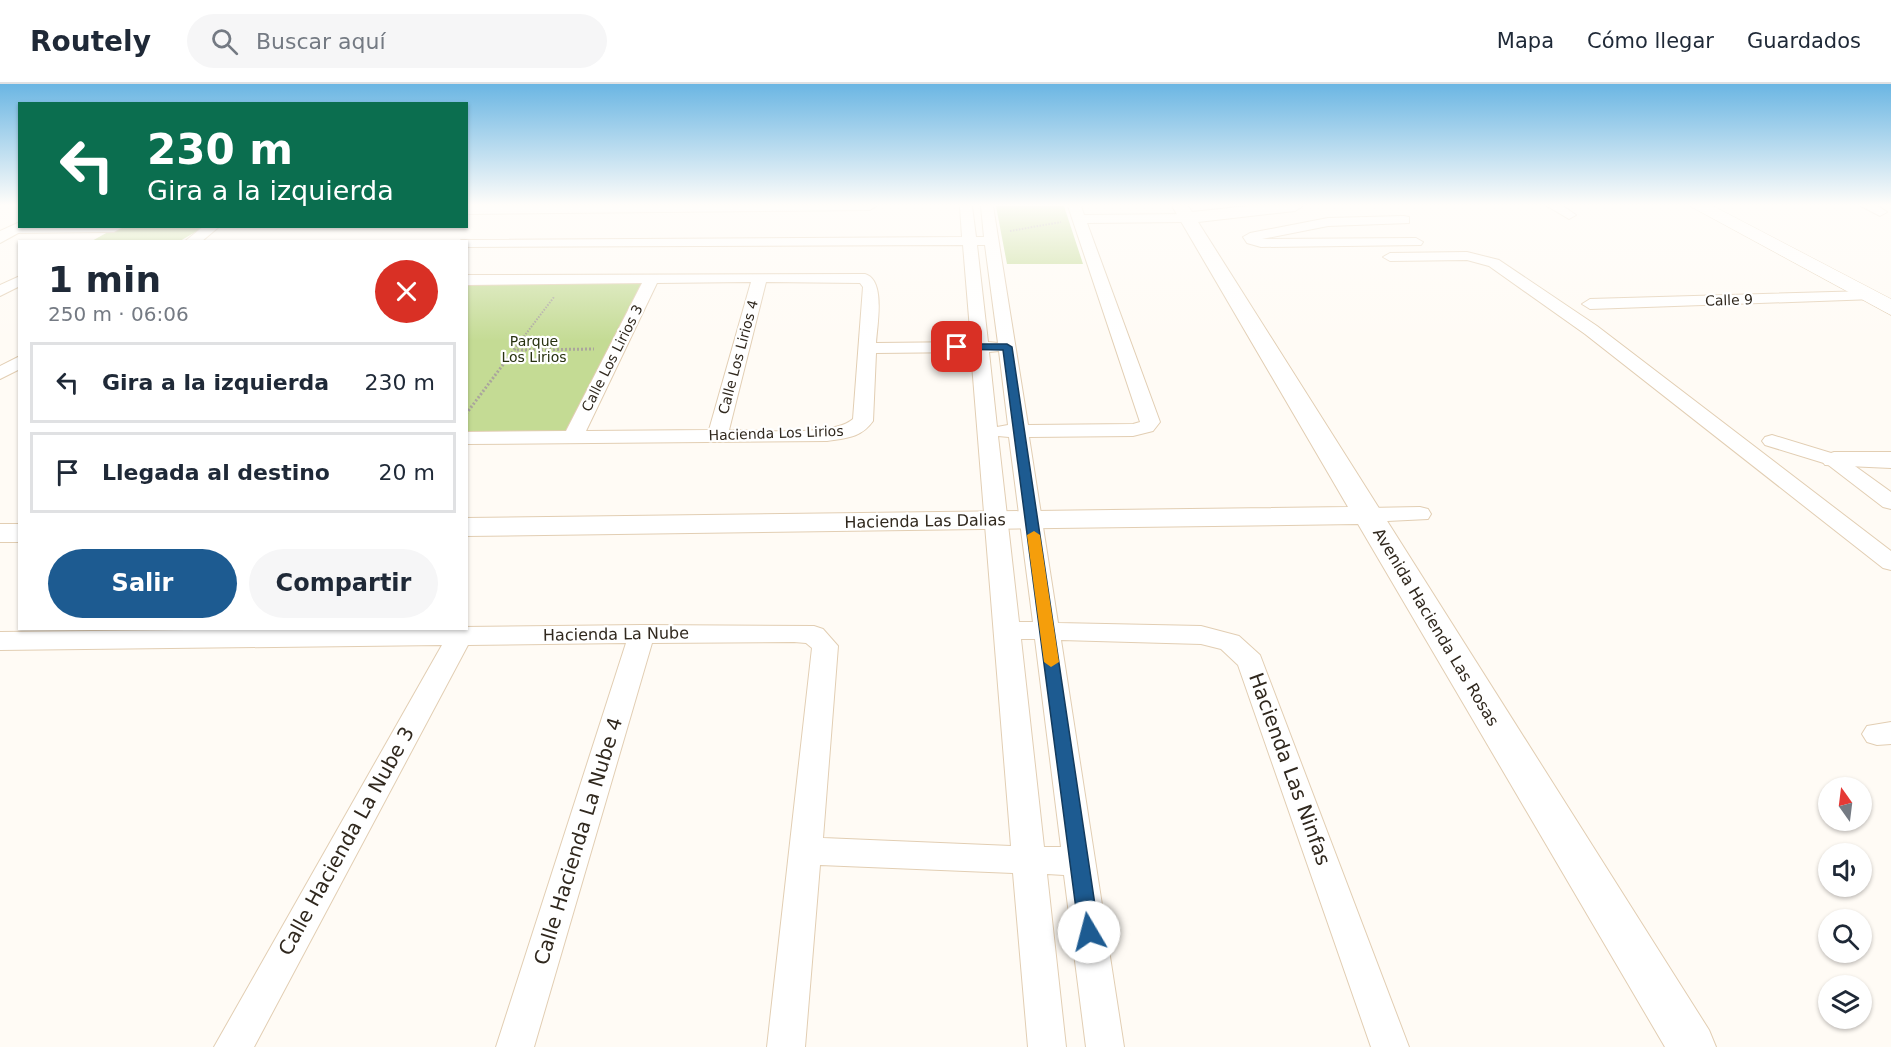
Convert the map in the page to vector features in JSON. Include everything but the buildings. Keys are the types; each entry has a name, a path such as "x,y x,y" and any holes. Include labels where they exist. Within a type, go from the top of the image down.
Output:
{"main road":[{"path":"1783,251 1891,308"},
{"path":"1814,251 1891,291"}],"street":[{"path":"567,279 585,251"},
{"path":"983,251 979,347 1047,1047"},
{"path":"987,251 1007,347 1105,1047"},
{"path":"988,431 1133,430 1146,427 1150,422 1090,251"},
{"name":"Avenida Hacienda Las Rosas","path":"1207,251 1692,1047"},
{"path":"1390,257 1467,256 1494,263 1591,330 1884,557"},
{"name":"Hacienda Los Lirios","path":"468,281 652,278 866,279 871,287 863,421 852,431 827,435 468,438"},
{"name":"Calle Los Lirios 3","path":"573,437 652,278"},
{"name":"Calle Los Lirios 4","path":"717,436 760,278"},
{"path":"0,291 18,281"},
{"name":"Calle 9","path":"1590,304 1868,296"},
{"path":"867,348 1007,347"},
{"path":"0,374 14,354"},
{"path":"1772,441 1834,460 1891,460"},
{"path":"1834,460 1891,502"},
{"name":"Hacienda Las Dalias","path":"468,527 1420,514"},
{"path":"0,533 18,533"},
{"name":"Hacienda Las Ninfas","path":"1007,630 1201,635 1230,642 1250,661 1390,1047"},
{"name":"Hacienda La Nube","path":"0,641 316,633 460,636 794,633 814,635 825,646 807,851 786,1047"},
{"name":"Calle Hacienda La Nube 4","path":"515,1047 642,634"},
{"name":"Calle Hacienda La Nube 3","path":"233,1047 460,636"},
{"path":"807,851 1079,862"}],"path":[{"path":"468,411 567,279"},
{"path":"516,350 617,348"}],"green space":[{"path":"1005,251 1079,251 1083,264 1007,264"},
{"name":"Parque Los Lirios","path":"649,280 566,433 468,433 468,285 472,281"}],"slow traffic":[{"path":"1034,535 1051,662"}],"route":[{"path":"957,347 1007,347 1089,932"}]}
